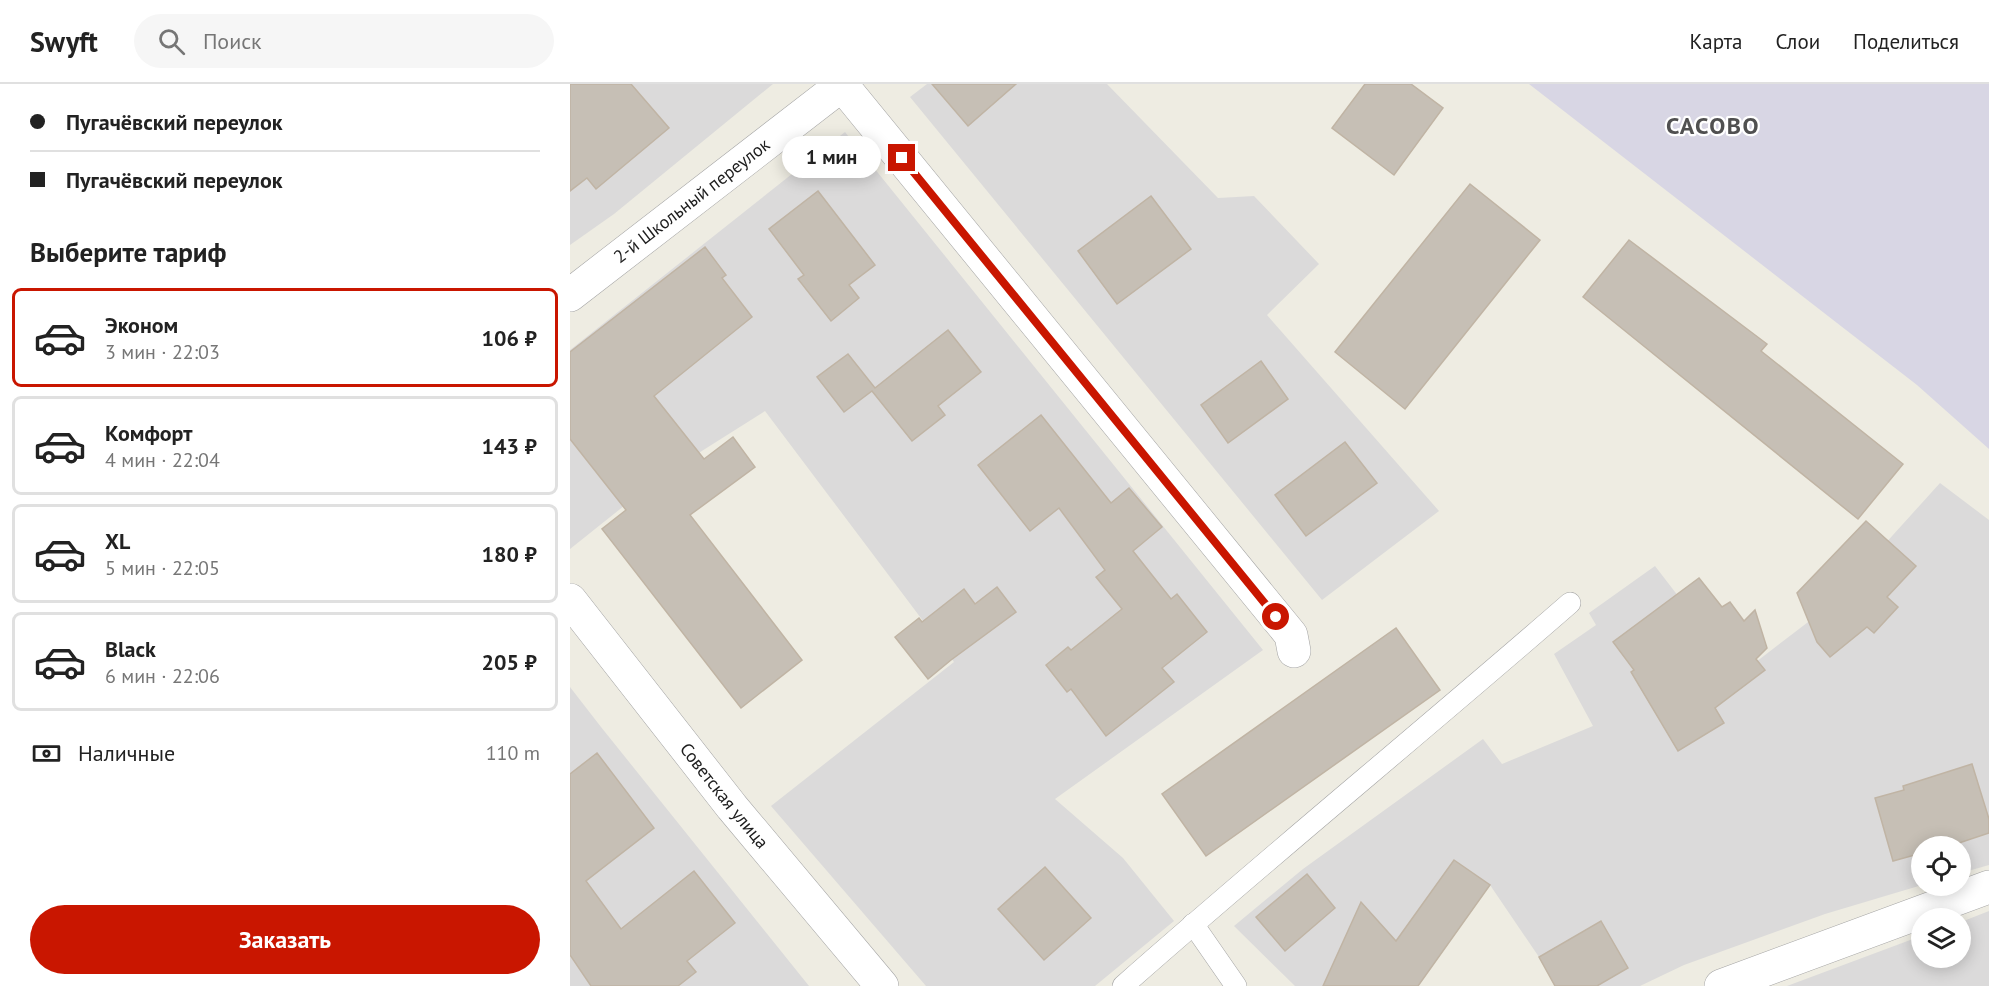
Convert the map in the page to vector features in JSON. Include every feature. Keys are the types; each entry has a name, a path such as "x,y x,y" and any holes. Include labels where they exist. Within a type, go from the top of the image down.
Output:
{"street":[{"name":"2-й Школьный переулок","path":"570,296 843,84"},
{"path":"843,84 1291,635 1294,651"},
{"name":"Советская улица","path":"570,600 732,807 882,986"},
{"path":"1721,986 1989,887"}],"lane":[{"path":"1123,986 1570,603"},
{"path":"1193,924 1236,986"}],"shaded area":[{"path":"570,84 773,84 614,214 570,245"},
{"path":"927,84 1107,84 1218,198 1254,196 1319,264 1267,315 1439,511 1322,600 910,97"},
{"path":"1529,84 1989,84 1989,449 1917,385"},
{"path":"845,132 1263,650 1055,799 1123,858 1174,921 1095,986 926,986 771,806 954,662 765,411 659,478 570,549 570,350"},
{"path":"1940,483 1989,520 1989,865 1971,870 1971,836 1911,836 1911,888 1825,914 1684,965 1640,986 1555,986 1539,957 1490,885 1454,860 1365,986 1295,986 1234,926 1303,869 1483,739 1502,764 1593,726 1554,654 1596,625 1589,613 1655,566 1739,675 1836,598"},
{"path":"570,687 601,727 809,986 570,986"},
{"path":"1989,911 1989,986 1787,986 1911,940 1911,968 1971,968 1971,918"}],"building":[{"path":"570,84 631,84 669,128 596,189 587,178 570,191"},
{"path":"932,84 1016,84 968,126"},
{"path":"1365,84 1411,84 1443,108 1394,175 1332,128"},
{"path":"1470,184 1540,240 1405,409 1335,352"},
{"path":"818,191 875,265 849,285 859,298 831,321 798,279 804,275 769,229"},
{"path":"1151,196 1191,249 1117,304 1078,251"},
{"path":"1629,240 1767,344 1761,351 1903,464 1858,519 1583,297"},
{"path":"705,247 726,275 722,278 752,317 654,396 704,459 733,437 755,467 690,515 802,660 741,708 602,529 626,510 570,439 570,352"},
{"path":"948,330 981,372 938,406 945,415 912,441 872,391 844,412 817,377 848,354 875,388"},
{"path":"1261,361 1288,399 1228,443 1201,405"},
{"path":"1041,415 1111,503 1129,488 1162,527 1133,551 1171,599 1177,594 1207,632 1162,668 1174,682 1106,736 1071,689 1067,692 1046,665 1068,647 1071,650 1122,609 1096,577 1105,570 1059,508 1030,531 978,465"},
{"path":"1345,442 1377,483 1306,536 1275,495"},
{"path":"1866,521 1916,566 1887,597 1898,607 1874,633 1867,627 1830,657 1817,642 1797,593"},
{"path":"1699,578 1722,607 1730,602 1744,621 1755,610 1767,648 1756,659 1765,670 1715,708 1724,723 1678,751 1631,672 1634,670 1613,642"},
{"path":"997,587 1016,612 928,679 895,637 919,618 922,622 964,589 975,604"},
{"path":"1396,628 1440,690 1206,856 1162,794"},
{"path":"597,753 654,828 586,881 621,929 694,871 735,923 687,961 696,972 678,986 591,986 570,955 570,774"},
{"path":"1972,764 1989,819 1989,833 1971,839 1971,836 1911,836 1911,856 1893,861 1875,798 1904,790 1903,786"},
{"path":"1454,860 1490,885 1418,986 1323,986 1361,902 1396,941"},
{"path":"1045,867 1091,918 1044,960 998,909"},
{"path":"1307,874 1335,908 1285,951 1256,917"},
{"path":"1601,921 1628,968 1597,986 1555,986 1539,957"}],"district":[{"name":"САСОВО","path":"1713,126"}],"route":[{"path":"902,158 1276,617"}]}
